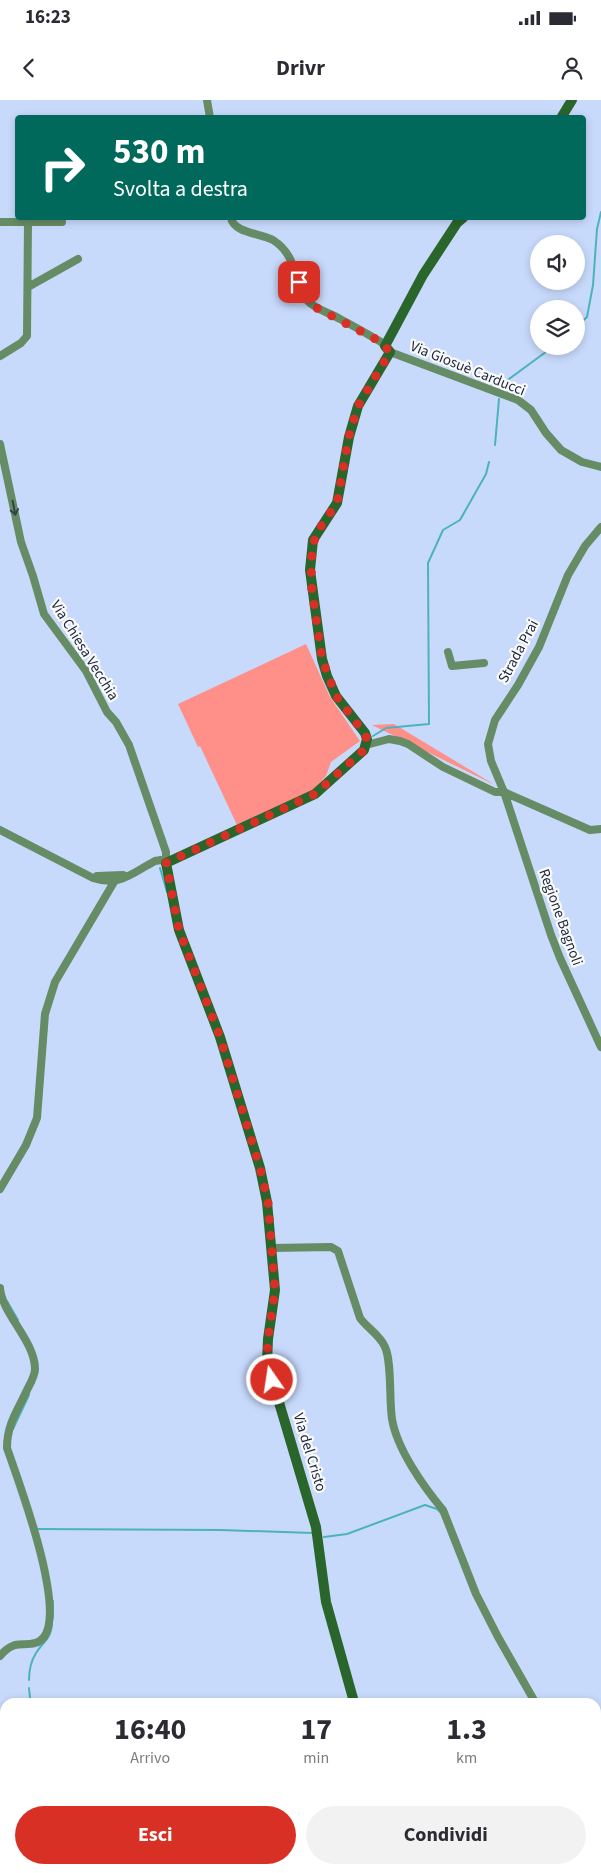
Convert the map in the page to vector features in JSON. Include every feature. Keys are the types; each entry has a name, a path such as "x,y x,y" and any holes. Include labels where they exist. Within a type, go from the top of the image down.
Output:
{"street":[{"path":"207,100 210,115"},
{"path":"563,115 572,100"},
{"name":"Via Giosuè Carducci","path":"231,220 235,227 260,234 282,247 294,268 304,296 313,306 369,335 381,342 387,349 518,400 531,410 546,433 561,450 582,462 601,467"},
{"path":"0,830 103,882 114,882 156,861 161,860 166,863 315,794 360,754 366,745 367,739 336,696 322,659 311,583 312,548 317,532 337,503 349,436 358,406 423,275 461,220"},
{"path":"0,222 62,222"},
{"path":"0,356 25,339 28,328 28,222"},
{"path":"28,288 78,259"},
{"name":"Via Chiesa Vecchia","path":"0,444 21,542 44,614 86,671 107,712 116,722 129,745 166,852 166,863"},
{"name":"Strada Prai","path":"504,792 491,761 488,744 495,720 518,685 539,647 568,574 585,546 601,527"},
{"path":"448,652 452,666 484,663"},
{"path":"366,745 389,739 400,741 444,767 495,792 504,792 590,830 601,829"},
{"name":"Regione Bagnoli","path":"504,792 554,943 601,1047"},
{"name":"Via del Cristo","path":"166,863 179,930 220,1037 260,1168 268,1202 275,1290 268,1339 267,1362 316,1527 326,1602 353,1698"},
{"path":"86,874 114,877 136,871"},
{"path":"0,1189 26,1145 37,1118 45,1014 55,982 114,882"},
{"path":"271,1248 331,1247 338,1251 360,1318 384,1344 388,1353 392,1419 396,1436 413,1466 443,1510 476,1594 533,1698"},
{"path":"0,1288 6,1305 23,1335 33,1358 35,1369 10,1423 7,1433 7,1448 28,1511 43,1567 49,1593 50,1624 45,1636 40,1640 30,1645 16,1645 7,1649 0,1656"}],"shaded area":[{"path":"306,644 330,697 360,741 331,762 326,776 312,791 237,825 178,704"},
{"path":"394,724 495,785 372,725"}],"waterway":[{"path":"585,319 587,317 593,285 597,229 601,212"},
{"path":"503,388 505,382 542,355"},
{"path":"495,445 499,399"},
{"path":"373,736 386,728 429,724 428,563 443,530 460,520 486,474 489,462"},
{"path":"160,868 167,892"},
{"path":"7,1301 18,1320"},
{"path":"13,1429 29,1395"},
{"path":"324,1537 347,1534 425,1505 437,1509 441,1513"},
{"path":"36,1529 221,1530 313,1533"},
{"path":"53,1601 53,1618"},
{"path":"29,1680 33,1659 49,1637 52,1623"},
{"path":"29,1688 30,1698"}],"route":[{"path":"272,1380 267,1362 268,1339 275,1290 268,1202 260,1168 220,1037 179,930 166,863 315,794 360,754 366,745 367,739 364,733 336,696 327,676 322,659 310,570 313,540 337,503 349,436 358,406 390,352 381,342 341,319 313,306 304,296 299,282"}]}
